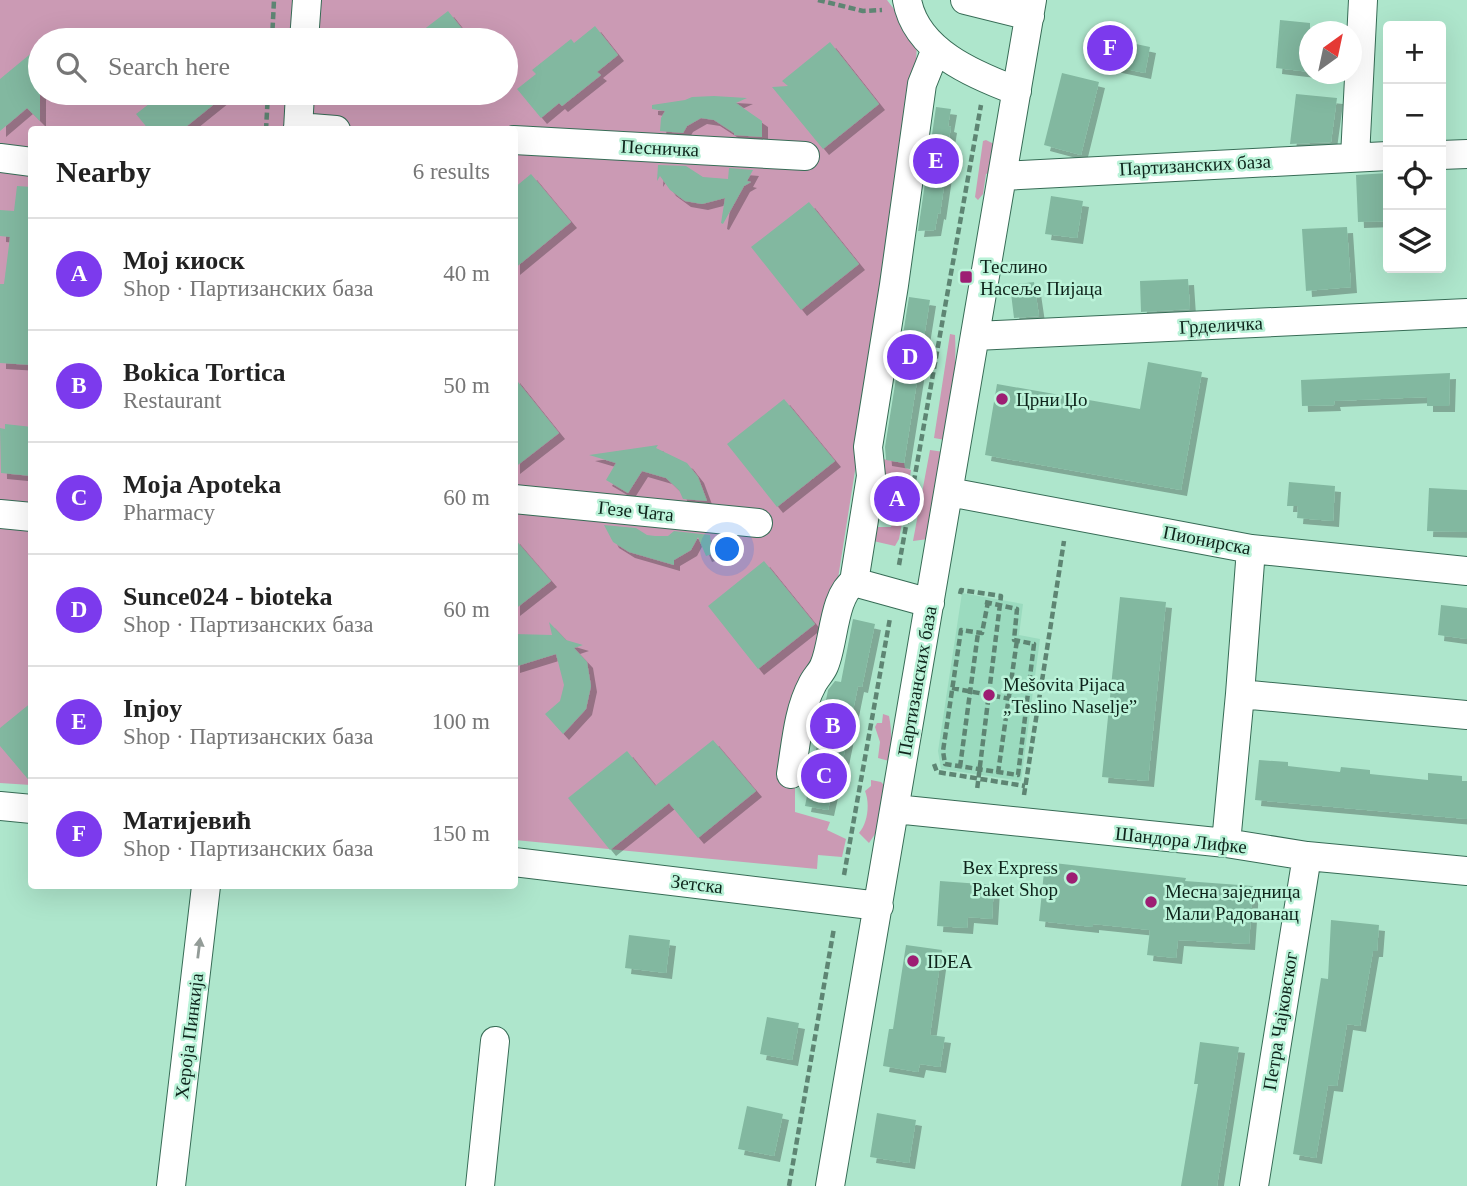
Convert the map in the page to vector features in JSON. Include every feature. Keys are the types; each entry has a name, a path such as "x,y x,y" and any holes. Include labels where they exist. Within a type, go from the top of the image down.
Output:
{"street":[{"path":"305,28 307,0"},
{"path":"965,0 1031,8"},
{"path":"1355,157 1363,0"},
{"path":"909,7 920,32 936,48 986,79 1017,91"},
{"name":"Партизанских база","path":"830,1186 1031,8"},
{"path":"855,582 871,476 867,447 894,285 922,84 936,48"},
{"path":"298,126 299,105"},
{"name":"Песничка","path":"518,140 804,156"},
{"path":"1446,155 1467,154"},
{"name":"Партизанских база","path":"1002,176 1383,156"},
{"path":"0,158 28,162"},
{"name":"Грделичка","path":"975,336 1467,313"},
{"name":"Пионирска","path":"949,492 1251,549 1467,570"},
{"name":"Гезе Чата","path":"518,499 758,523"},
{"path":"0,514 28,517"},
{"path":"1226,843 1251,549"},
{"path":"791,774 801,716 811,686 824,666 841,599 847,587 855,582 930,603"},
{"path":"1240,694 1467,715"},
{"path":"0,806 28,809"},
{"name":"Шандора Лифке","path":"895,809 1226,843 1307,856 1467,871"},
{"name":"Петра Чајковског","path":"1254,1186 1307,856"},
{"name":"Зетска","path":"518,862 879,906"},
{"name":"Хероја Пинкија","path":"171,1186 206,889"},
{"path":"480,1186 495,1041"}],"path":[{"path":"273,28 274,0"},
{"path":"818,0 863,11 909,7"},
{"path":"789,1186 986,79"},
{"path":"266,126 267,105"},
{"path":"1019,823 1068,513"},
{"path":"959,602 961,590 1001,596 979,772"},
{"path":"986,602 1000,604 1017,608 1014,640 1034,644 1018,775 979,772 944,764 943,751 961,630 982,633 986,602"},
{"path":"953,639 955,627"},
{"path":"960,767 978,633"},
{"path":"998,773 1017,640"},
{"path":"952,688 1027,702"},
{"path":"936,752 934,764 937,772 1025,786"}],"shaded area":[{"path":"0,0 887,0 917,39 915,92 836,591 795,785 795,812 830,822 827,830 846,839 842,857 818,855 817,869 518,840 518,126 28,126 28,785 0,783"},
{"path":"983,141 994,144 983,194 978,200 975,197"},
{"path":"950,334 955,335 955,361 945,440 934,438"},
{"path":"930,450 944,452 928,539 913,541"},
{"path":"878,458 904,463 905,468 911,470 908,490 891,488 892,479 884,475"},
{"path":"895,505 905,507 899,539 895,546 869,540 876,527 891,527"},
{"name":"Mešovita Pijaca „Teslino Naselje”","path":"962,593 1023,604 1019,635 1040,639 1021,781 941,769 938,751"},
{"path":"883,714 889,716 890,722 889,761 878,758 880,742 875,727 877,723 882,723"},
{"path":"871,780 881,782 886,787 877,831 869,843 859,833 866,818 865,791 871,786"}],"building":[{"path":"448,11 461,28 426,28"},
{"path":"1280,20 1299,22 1299,71 1276,68"},
{"path":"595,26 618,55 597,72 601,75 562,106 559,103 541,118 518,88 536,74 532,70 571,39 574,43"},
{"path":"1108,38 1150,47 1145,73 1102,64"},
{"path":"830,42 879,104 823,149 772,87 788,86 782,81"},
{"path":"28,56 28,105 40,105 40,121 27,108 0,131 0,79"},
{"path":"1062,73 1099,82 1081,155 1044,145"},
{"path":"1296,94 1337,98 1331,142 1290,144"},
{"path":"692,97 747,98 736,103 762,121 762,137 734,135 714,120 701,118 687,126 683,133 660,131 661,118 665,111 652,109 652,105"},
{"path":"148,105 213,105 187,126 146,126 136,114"},
{"path":"936,107 951,109 948,126 951,127 950,146 940,214 938,213 935,230 918,231"},
{"path":"658,165 686,166 703,177 728,179 729,168 753,170 747,181 751,182 744,186 723,224 725,198 702,204 685,201 670,190 660,176 657,181"},
{"path":"1383,173 1383,221 1358,222 1356,175"},
{"path":"531,174 571,222 518,266 518,185"},
{"path":"17,186 28,187 28,365 0,363 0,284 4,284 10,237 0,236 0,210 14,211"},
{"path":"1051,196 1083,201 1077,238 1045,234"},
{"path":"809,202 859,264 801,310 751,247"},
{"path":"1347,227 1351,287 1306,291 1302,229"},
{"path":"1188,279 1190,309 1141,312 1140,281"},
{"path":"1034,282 1039,316 1014,318 1010,285"},
{"path":"909,297 930,300 904,463 886,460 885,447"},
{"path":"1148,362 1202,372 1181,490 985,455 997,384 1140,409"},
{"path":"1450,373 1449,406 1427,406 1427,397 1334,401 1335,405 1302,406 1301,380"},
{"path":"518,382 559,433 518,465"},
{"path":"784,399 835,461 777,507 727,444"},
{"path":"5,424 28,427 28,476 1,473 0,428 5,429"},
{"path":"658,445 656,448 687,463 698,477 707,501 683,499 679,490 666,478 642,471 628,493 606,480 616,463 589,455"},
{"path":"1289,482 1335,486 1333,521 1297,518 1298,506 1287,506"},
{"path":"1429,488 1467,490 1467,532 1427,531"},
{"path":"604,525 636,528 647,535 655,536 668,536 674,531 710,535 712,554 706,556 698,537 691,550 674,560 674,565 629,552 613,542"},
{"path":"518,543 551,581 518,607"},
{"path":"764,561 815,624 758,669 708,606"},
{"path":"1120,597 1166,602 1148,781 1102,777"},
{"path":"1441,605 1467,608 1467,639 1438,635"},
{"path":"853,619 875,624 862,687 858,686 838,784 834,783 828,810 805,806 828,690 835,681 841,682"},
{"path":"549,622 566,640 583,645 574,648 587,662 591,686 586,709 563,734 545,714 560,701 564,685 556,654 518,666 518,634 552,635"},
{"path":"28,705 28,779 0,746 0,728"},
{"path":"713,740 756,791 698,838 669,803 610,850 568,798 627,751 655,786"},
{"path":"1259,760 1288,762 1288,766 1340,772 1341,767 1370,770 1370,774 1428,780 1428,773 1462,776 1462,781 1467,781 1467,819 1255,800"},
{"path":"1045,862 1186,878 1185,881 1253,886 1249,944 1178,940 1176,958 1147,955 1150,930 1039,921"},
{"path":"940,881 994,885 992,919 968,917 967,928 937,926"},
{"path":"1331,920 1379,925 1377,951 1373,951 1360,1026 1347,1024 1337,1086 1328,1085 1316,1158 1293,1154 1321,978 1328,979"},
{"path":"629,935 670,940 666,973 625,968"},
{"path":"906,945 942,950 930,1035 945,1037 940,1067 920,1064 918,1072 883,1066 889,1029 893,1029"},
{"path":"767,1017 799,1023 792,1060 760,1054"},
{"path":"1200,1042 1239,1047 1217,1186 1181,1186 1198,1084 1194,1084"},
{"path":"747,1106 783,1114 774,1156 738,1149"},
{"path":"877,1113 916,1120 909,1163 870,1157"}],"place":[{"name":"Матијевић","path":"1110,48"},
{"name":"Injoy","path":"936,161"},
{"name":"Теслино Насеље Пијаца","path":"966,277"},
{"name":"Sunce024 - bioteka","path":"910,357"},
{"name":"Црни Џо","path":"1002,399"},
{"name":"Мој киоск","path":"897,499"},
{"name":"Mešovita Pijaca „Teslino Naselje”","path":"989,695"},
{"name":"Bokica Tortica","path":"833,726"},
{"name":"Moja Apoteka","path":"824,776"},
{"name":"Bex Express Paket Shop","path":"1072,878"},
{"name":"Месна заједница Мали Радованац","path":"1151,902"},
{"name":"IDEA","path":"913,961"}]}
